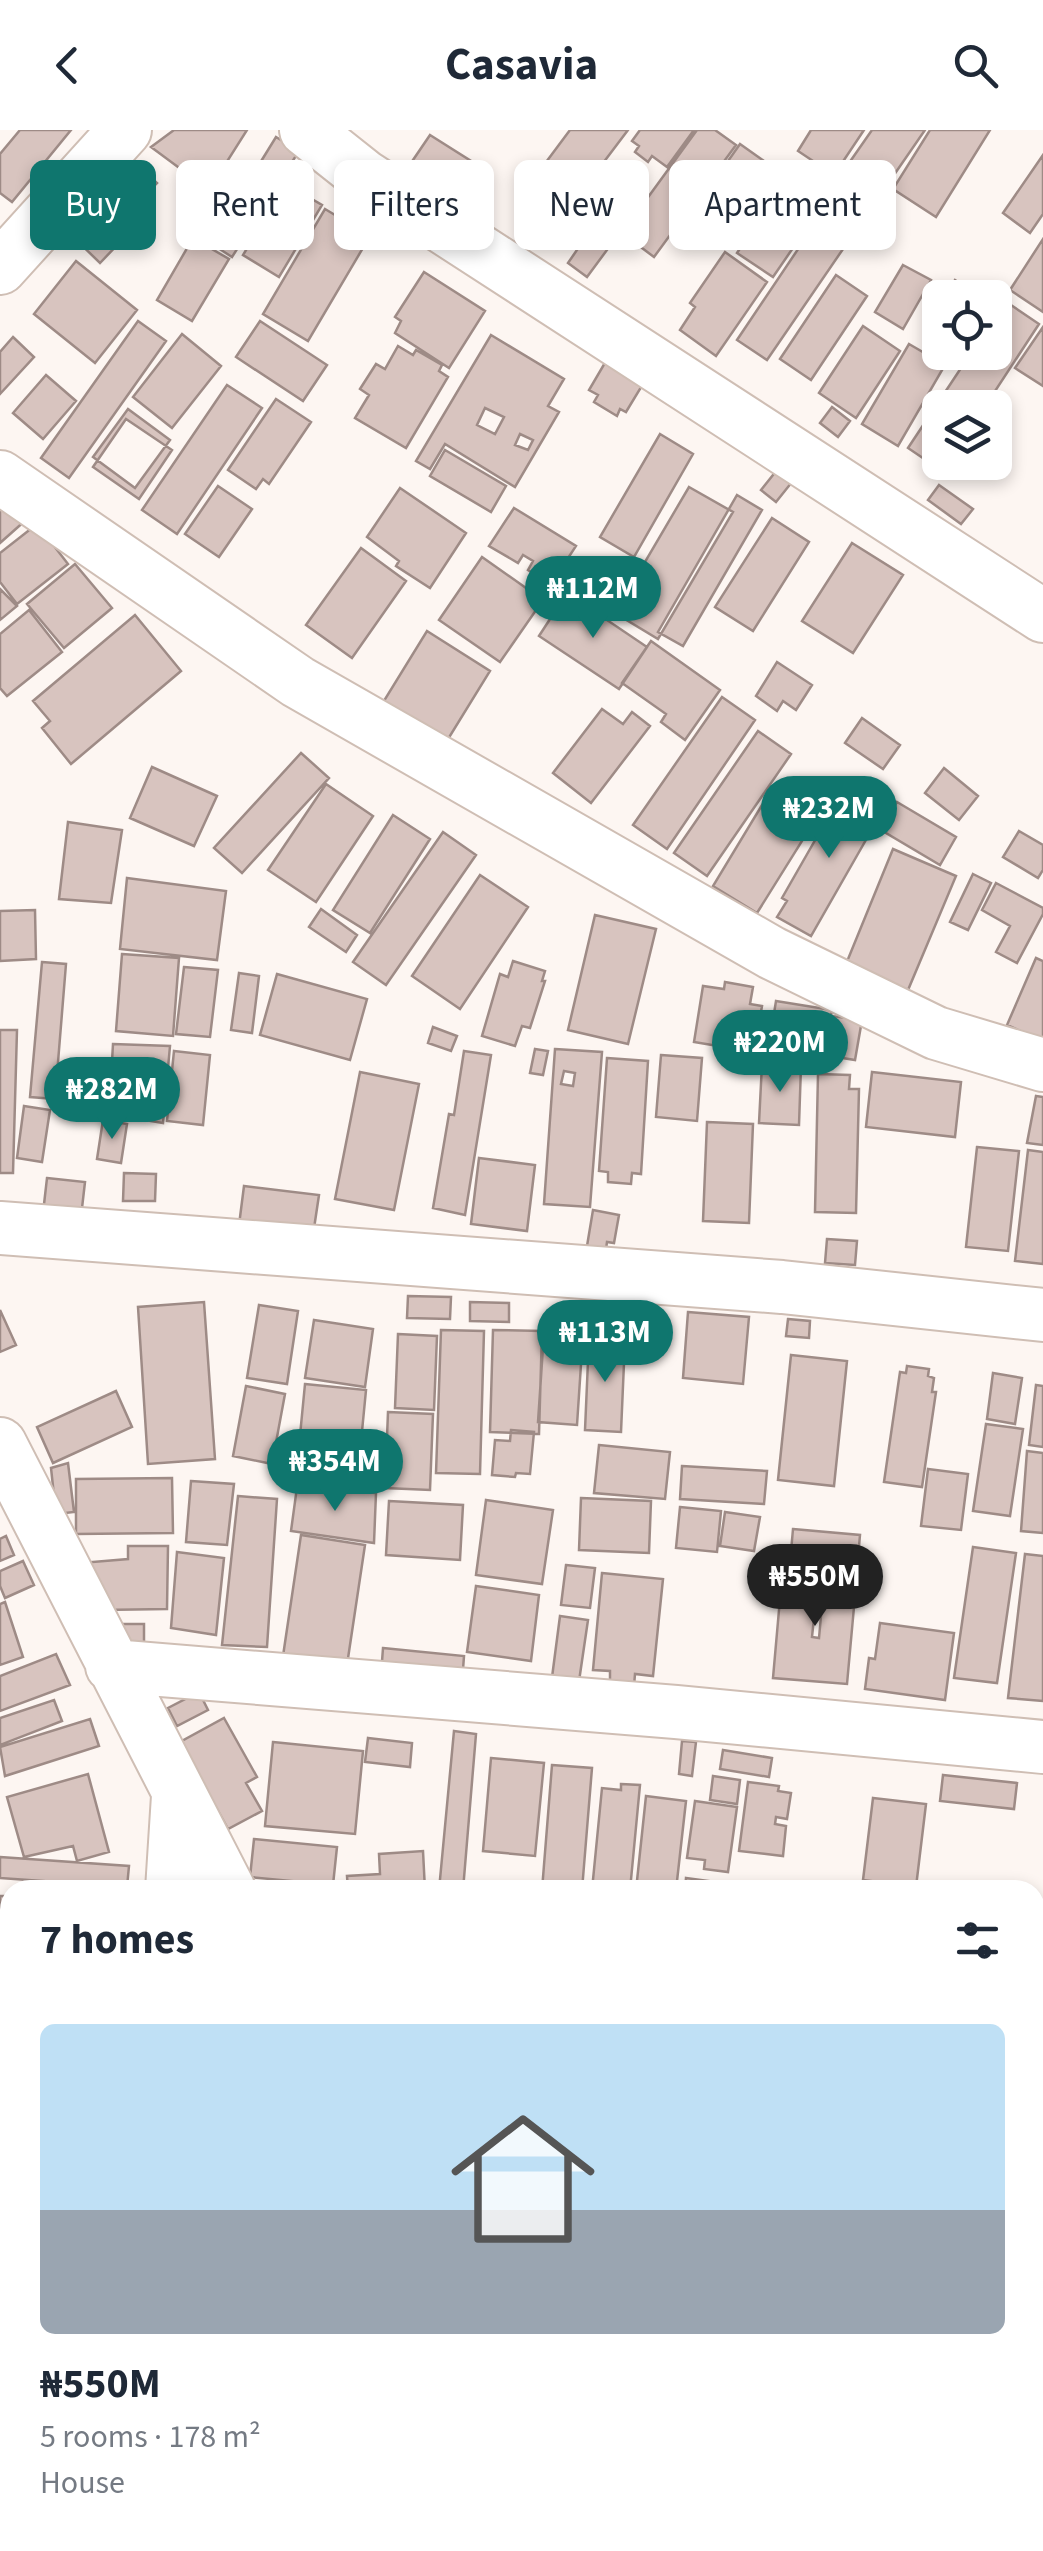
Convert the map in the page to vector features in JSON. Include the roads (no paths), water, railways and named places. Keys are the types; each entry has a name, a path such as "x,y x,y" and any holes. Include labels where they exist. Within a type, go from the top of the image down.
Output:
{"street":[{"path":"5,249 125,130"},
{"path":"306,130 364,176 1043,616"},
{"path":"0,477 298,682 755,943 936,1034 1043,1065"},
{"path":"0,1228 782,1287 1043,1315"},
{"path":"0,1444 224,1880"},
{"path":"112,1666 676,1712 1043,1747"},
{"path":"173,1880 178,1796"}]}
